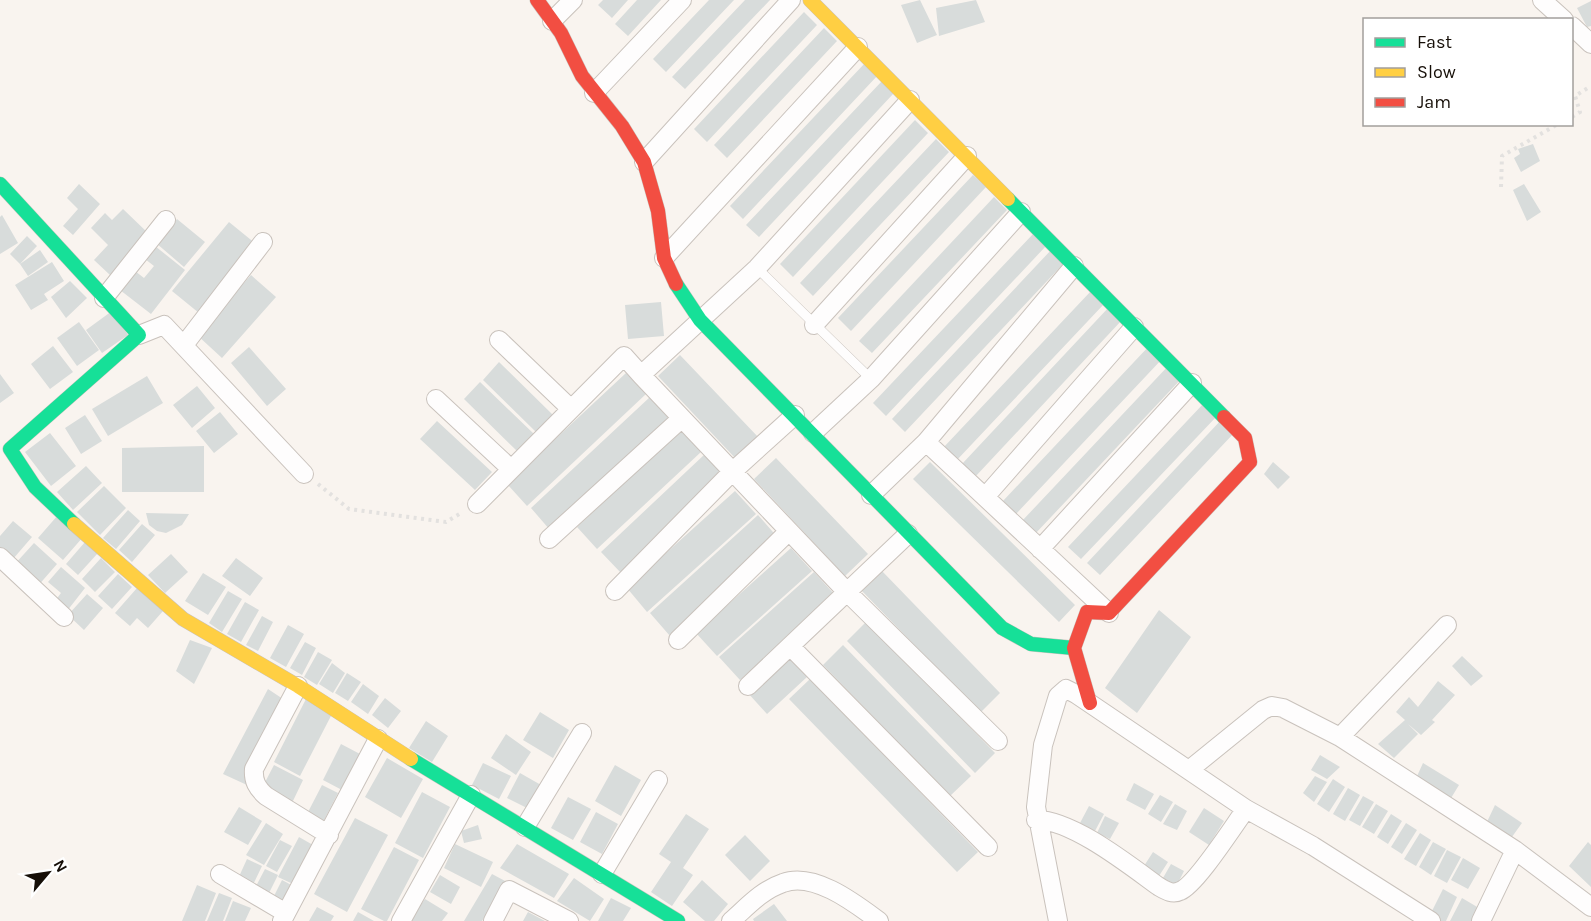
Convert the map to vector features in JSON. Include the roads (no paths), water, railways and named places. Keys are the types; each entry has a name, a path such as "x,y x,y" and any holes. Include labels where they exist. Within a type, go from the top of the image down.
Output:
{"street":[{"path":"537,0 552,21 582,76 622,126 644,162 658,211 664,258 670,276 700,320 1002,628 1031,644 1074,648"},
{"path":"552,21 573,0"},
{"path":"594,93 682,0"},
{"path":"644,162 791,0"},
{"path":"810,0 1245,438 1250,462 1109,613 1087,612 1074,648 1090,703"},
{"path":"1542,0 1562,18"},
{"path":"1573,28 1591,44"},
{"path":"664,258 858,47"},
{"path":"641,375 757,268 910,100"},
{"path":"814,325 966,156"},
{"path":"0,184 139,335"},
{"path":"813,433 871,379 1021,212"},
{"path":"104,298 166,220"},
{"path":"184,345 264,242"},
{"path":"871,495 926,442 1074,266"},
{"path":"304,474 164,325 139,335 3,448 53,506 183,619 298,686 378,738 678,921"},
{"path":"985,497 1134,327"},
{"path":"499,340 570,408"},
{"path":"477,504 624,356 846,592 998,741"},
{"path":"1040,549 1192,383"},
{"path":"436,399 511,469"},
{"path":"615,591 732,472 795,415"},
{"path":"549,539 682,418"},
{"path":"926,442 1109,613"},
{"path":"678,640 789,531"},
{"path":"748,686 908,534"},
{"path":"0,557 64,617"},
{"path":"1340,737 1447,625"},
{"path":"790,646 988,847"},
{"path":"298,686 254,770 254,780 258,790 266,796 329,835"},
{"path":"1058,921 1055,896 1036,820 1043,745 1058,696 1062,691 1070,690 1246,809 1313,846 1431,921"},
{"path":"1189,770 1267,707 1283,708 1340,737 1515,850 1591,907"},
{"path":"525,827 582,733"},
{"path":"220,874 284,917 378,738"},
{"path":"602,874 658,780"},
{"path":"400,921 471,795"},
{"path":"1036,820 1048,820 1073,828 1167,892 1178,893 1185,889 1211,858 1246,809"},
{"path":"1481,921 1515,850"},
{"path":"731,921 760,894 784,882 802,882 826,888 846,897 879,921"},
{"path":"493,921 510,890 569,921"}],"lane":[{"path":"757,268 871,379"}]}
